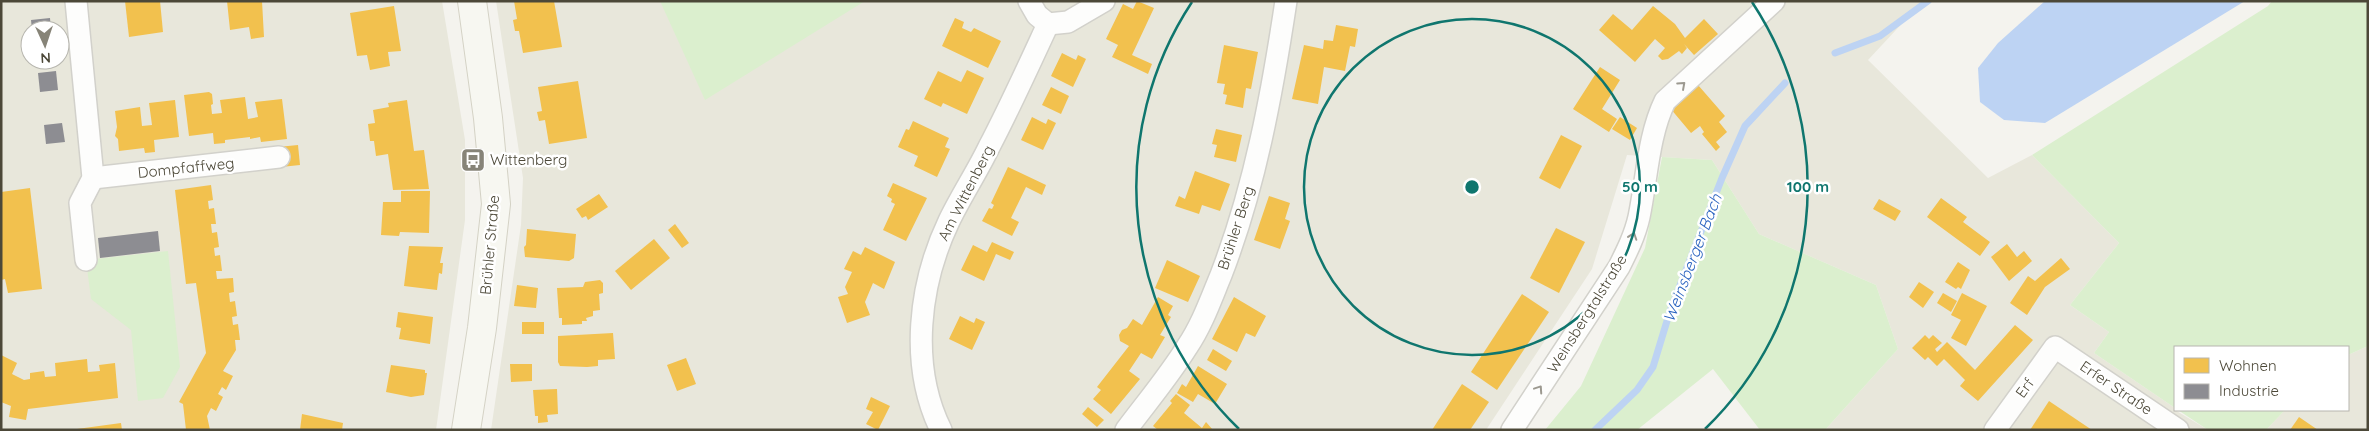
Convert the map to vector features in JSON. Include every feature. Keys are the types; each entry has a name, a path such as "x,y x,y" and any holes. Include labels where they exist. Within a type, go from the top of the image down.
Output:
{"main road":[{"name":"Brühler Straße","path":"466,430 482,328 496,204 488,118 472,1"}],"street":[{"path":"76,1 93,178 80,203 86,260"},
{"path":"1029,1 1037,15 1048,24 1068,22 1104,1"},
{"name":"Brühler Berg","path":"1126,430 1188,347 1209,305 1230,250 1260,150 1275,74 1286,1"},
{"name":"Weinsbergtalstraße","path":"1512,430 1599,299 1626,251 1638,219 1656,120 1665,100 1774,1"},
{"name":"Am Wittenberg","path":"941,430 927,391 922,349 922,310 935,258 949,220 1004,119 1048,24"},
{"name":"Dompfaffweg","path":"93,178 279,157"},
{"name":"Erf","path":"1995,430 2055,347"},
{"name":"Erfer Straße","path":"2055,347 2178,430"}],"shaded area":[{"path":"1,1 442,1 465,140 465,220 436,430 1,430"},
{"path":"496,1 1923,1 1868,60 1988,178 2032,155 2119,243 2070,305 2109,332 2094,353 2174,407 2174,411 2208,430 1825,430 1898,349 1876,285 1759,234 1712,160 1627,155 1592,269 1486,430 491,430 521,225 523,178"},
{"path":"2368,346 2368,430 2266,430 2284,411 2349,411 2349,355"}],"green space":[{"path":"660,1 865,1 705,100"},
{"path":"2272,1 2368,1 2368,346 2349,355 2349,346 2174,346 2174,407 2094,353 2109,332 2070,305 2119,243 2032,155 2268,6"},
{"path":"1662,157 1712,160 1759,234 1876,285 1898,349 1825,430 1760,430 1713,369 1637,430 1545,430 1581,386 1645,248"},
{"path":"168,251 180,367 163,398 138,401 131,330 91,299 86,260"},
{"path":"2180,411 2284,411 2266,430 2208,430"}],"water":[{"path":"2045,1 2245,1 2045,123 2004,120 1980,102 1978,68 1998,43"}],"building: Wohnen":[{"path":"125,1 160,1 163,32 129,37"},
{"path":"227,1 262,1 264,37 251,39 249,27 230,30"},
{"path":"514,1 554,1 562,47 523,53 519,31 515,31 513,20 517,19"},
{"path":"1137,1 1154,8 1132,55 1152,64 1148,74 1112,57 1118,45 1106,39 1123,4 1133,9"},
{"path":"394,6 401,51 388,52 390,66 370,70 367,55 357,56 350,13"},
{"path":"1653,6 1675,24 1685,38 1704,19 1718,34 1694,55 1684,44 1687,48 1682,54 1679,51 1668,59 1662,60 1658,56 1665,48 1655,39 1635,62 1599,30 1613,14 1632,30"},
{"path":"955,18 964,22 962,28 971,32 974,28 1001,41 988,68 942,46"},
{"path":"1336,25 1358,29 1355,47 1350,46 1345,71 1324,67 1318,104 1292,99 1304,45 1323,49 1324,40 1333,41"},
{"path":"1224,45 1258,52 1251,89 1246,88 1243,108 1225,104 1227,95 1223,94 1225,84 1217,83"},
{"path":"1062,53 1076,60 1078,55 1086,59 1073,87 1051,76"},
{"path":"1600,67 1620,80 1602,109 1617,119 1609,132 1573,109"},
{"path":"967,70 984,78 967,114 943,103 941,107 924,99 938,71 961,82"},
{"path":"578,81 587,138 549,144 545,120 539,121 537,112 542,111 538,87"},
{"path":"1698,85 1725,116 1719,122 1727,132 1716,142 1720,147 1716,151 1702,134 1704,132 1700,126 1691,133 1670,108"},
{"path":"1051,87 1069,96 1061,114 1042,105"},
{"path":"209,92 212,94 212,114 222,113 220,100 245,97 248,119 258,117 255,102 282,99 287,139 261,142 260,137 250,139 250,137 225,140 225,143 214,144 213,133 189,136 184,95"},
{"path":"175,100 179,137 154,140 155,152 145,153 144,148 119,151 118,139 115,136 117,127 115,111 140,107 142,126 152,125 149,103"},
{"path":"407,100 414,151 424,150 429,189 393,190 388,154 376,156 374,141 370,141 368,124 375,123 373,110 389,107 388,103"},
{"path":"1032,117 1046,124 1048,119 1056,123 1043,150 1021,140"},
{"path":"1620,117 1637,128 1630,140 1612,129"},
{"path":"913,121 949,138 945,147 950,149 937,177 914,166 918,156 898,147 906,129 909,130"},
{"path":"1216,129 1242,135 1236,162 1214,157 1217,145 1212,144"},
{"path":"1561,135 1582,146 1560,189 1539,178"},
{"path":"298,145 300,165 281,167 278,147"},
{"path":"1008,167 1046,185 1042,195 1026,187 1011,218 1019,222 1012,236 982,221 989,208 992,209 994,205 991,203"},
{"path":"1195,171 1230,184 1220,211 1202,205 1199,214 1175,206 1179,196 1185,199"},
{"path":"893,183 927,198 906,241 883,230 895,204 887,196"},
{"path":"211,185 213,200 208,201 209,209 214,208 216,224 211,224 212,233 217,232 219,247 214,248 215,256 220,255 222,271 216,271 217,279 233,278 234,292 229,293 230,302 235,301 237,316 232,317 233,325 238,324 240,340 235,340 236,350 223,371 233,376 226,390 222,387 218,394 223,397 216,411 211,408 207,416 210,430 186,430 183,404 179,402 206,353 196,283 186,284 175,190"},
{"path":"30,188 42,289 8,293 5,279 1,280 1,192"},
{"path":"401,191 430,191 429,233 400,232 399,236 381,235 383,202 401,202"},
{"path":"599,194 608,207 588,220 586,216 582,218 576,209"},
{"path":"1269,196 1290,203 1285,219 1290,221 1280,249 1254,240"},
{"path":"1941,198 1967,217 1963,222 1990,242 1980,256 1927,217"},
{"path":"1879,199 1901,211 1895,221 1873,209"},
{"path":"675,224 689,243 682,248 668,230"},
{"path":"1556,228 1585,242 1559,293 1530,278"},
{"path":"527,229 576,234 574,258 569,261 525,257 524,247 526,245"},
{"path":"654,239 670,258 631,290 615,271"},
{"path":"992,242 1014,252 1010,260 996,254 984,281 961,270 973,245 987,252"},
{"path":"2007,244 2017,257 2024,251 2032,261 2009,281 1991,257"},
{"path":"409,246 443,247 440,263 443,263 442,274 439,273 437,290 404,286"},
{"path":"865,247 895,262 884,289 873,283 865,302 870,315 847,323 838,297 848,294 845,287 852,272 844,269 853,251 861,255"},
{"path":"2061,258 2070,269 2045,287 2027,315 2010,303 2028,276 2035,281"},
{"path":"1167,260 1200,276 1188,302 1155,288"},
{"path":"1958,262 1970,270 1961,289 1958,287 1956,289 1945,282"},
{"path":"600,280 603,283 603,293 599,294 600,310 593,311 593,316 586,318 587,321 582,321 582,324 562,325 562,318 559,318 557,288 583,287 585,282"},
{"path":"1919,282 1934,292 1923,308 1909,297"},
{"path":"517,285 538,288 536,308 514,306"},
{"path":"1943,293 1957,301 1951,312 1937,303"},
{"path":"1962,293 1987,306 1966,346 1951,338 1961,320 1951,315"},
{"path":"1522,294 1549,312 1497,390 1471,372"},
{"path":"1158,297 1173,306 1168,315 1171,317 1160,335 1165,337 1152,359 1141,353 1129,371 1140,379 1111,414 1093,399 1101,390 1097,387 1129,346 1120,341 1119,335 1122,330 1127,328 1133,319 1142,325"},
{"path":"1234,297 1266,316 1255,337 1246,333 1237,352 1212,339"},
{"path":"398,312 433,317 430,344 399,339 401,328 396,327"},
{"path":"960,316 974,323 976,318 985,322 972,350 949,339"},
{"path":"522,322 544,322 544,334 522,334"},
{"path":"2015,325 2033,340 1978,401 1960,386 1965,380 1944,359 1937,366 1928,357 1925,360 1912,348 1925,335 1929,339 1933,335 1942,343 1935,349 1937,352 1947,342 1975,370"},
{"path":"613,333 615,359 598,360 598,366 560,366 558,362 558,336"},
{"path":"1213,349 1232,361 1226,371 1207,360"},
{"path":"1,355 17,363 12,374 24,380 30,379 30,373 44,371 45,377 56,376 55,363 87,359 88,372 100,371 99,365 115,363 118,398 28,409 26,420 9,417 11,406 1,402"},
{"path":"686,358 696,384 677,391 667,365"},
{"path":"510,364 532,364 532,381 511,382"},
{"path":"391,365 425,370 425,373 427,373 424,395 411,397 386,392"},
{"path":"1198,366 1227,384 1215,404 1198,394 1193,402 1177,393 1182,384 1186,387"},
{"path":"1462,384 1489,402 1470,430 1432,430"},
{"path":"557,389 558,414 547,415 548,422 538,423 538,416 535,416 533,390"},
{"path":"1176,394 1190,405 1184,413 1202,428 1206,422 1213,430 1158,430 1153,426 1172,403 1170,401"},
{"path":"871,397 890,406 878,430 866,424 873,412 866,409"},
{"path":"2049,401 2092,430 2030,430"},
{"path":"1088,407 1104,420 1097,427 1082,414"},
{"path":"302,414 343,423 342,430 300,430"},
{"path":"2299,417 2318,430 2290,430"},
{"path":"121,423 122,430 77,430 77,429"}],"building: Industrie":[{"path":"50,18 50,20 31,20"},
{"path":"56,71 58,90 40,92 38,73"},
{"path":"62,123 65,142 46,144 44,125"},
{"path":"158,231 160,251 100,258 98,238"}],"waterway":[{"name":"Weinsberger Bach","path":"1835,53 1880,36 1928,1"},
{"name":"Weinsberger Bach","path":"1595,430 1637,390 1653,367 1670,311 1722,178 1745,126 1785,83"}],"place":[{"name":"Wittenberg","path":"473,160"}]}
